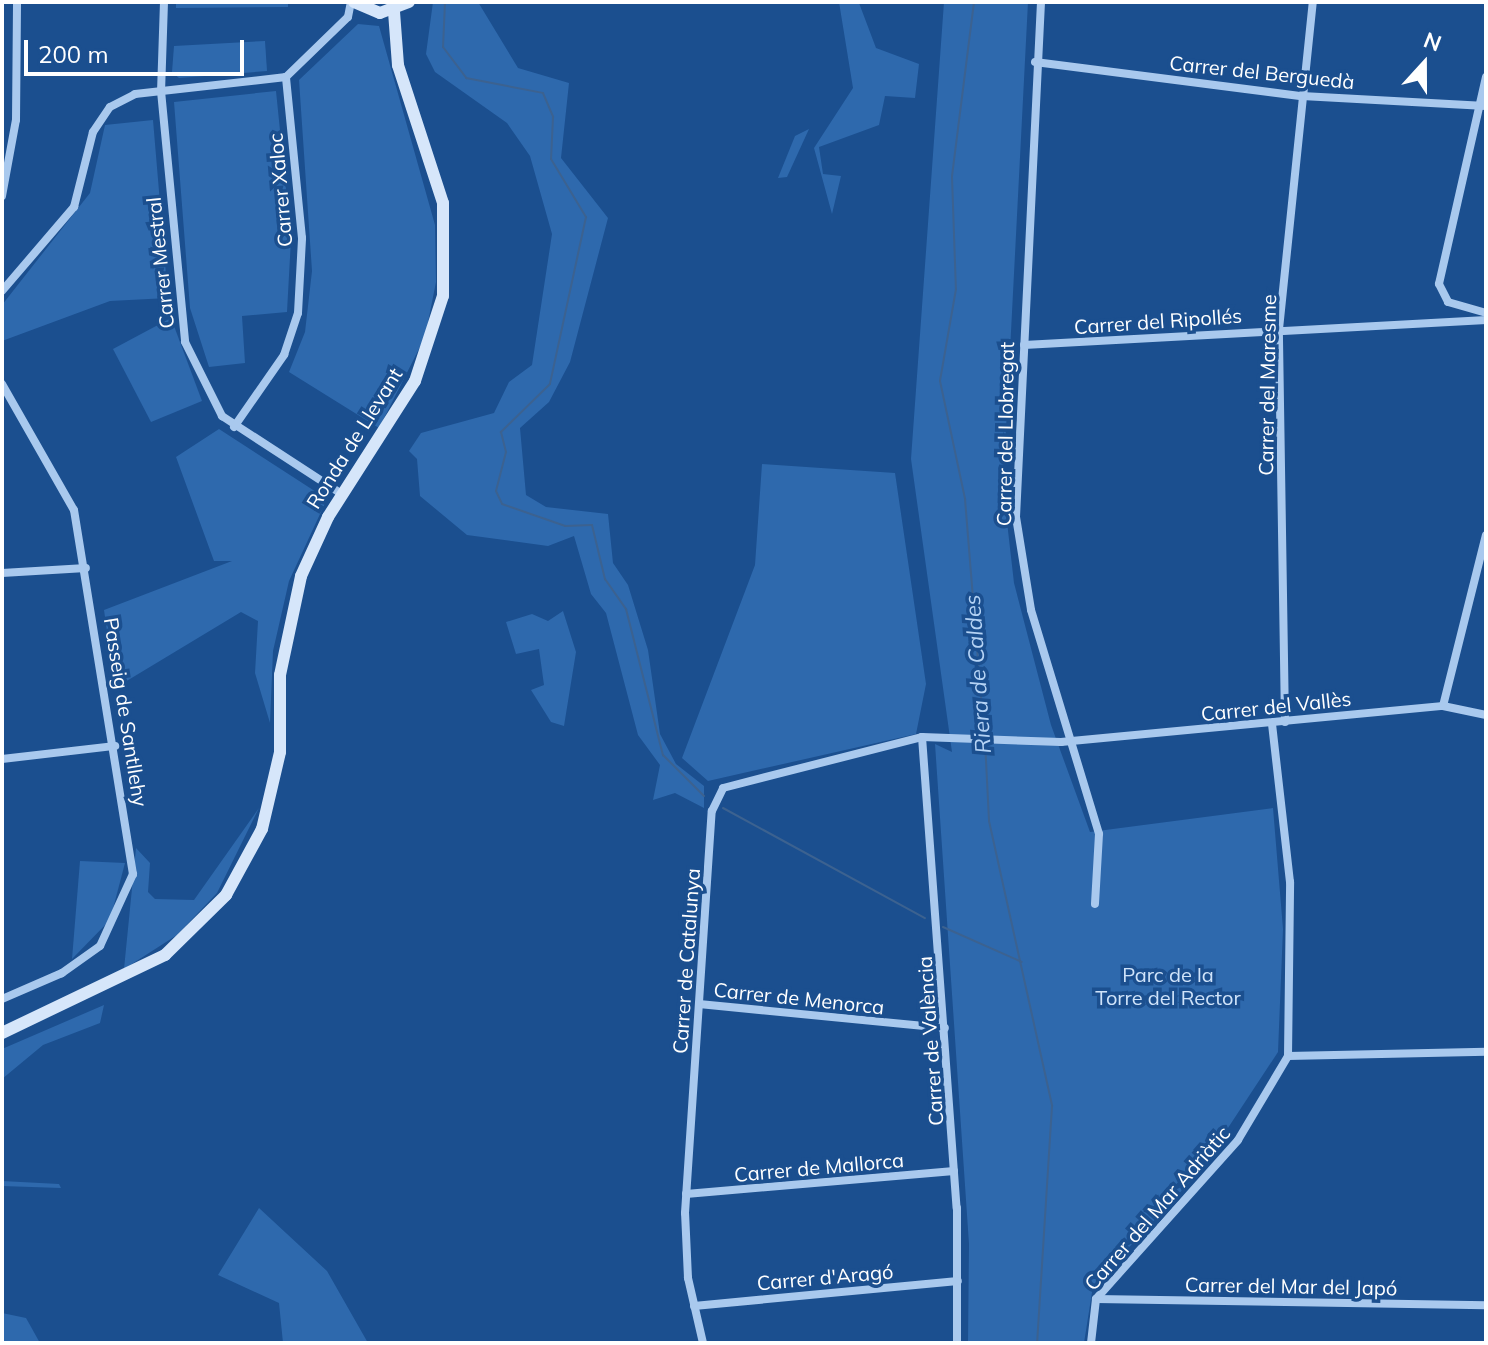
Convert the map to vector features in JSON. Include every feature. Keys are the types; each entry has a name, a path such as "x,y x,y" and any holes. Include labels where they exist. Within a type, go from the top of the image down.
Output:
{"main road":[{"path":"353,2 394,12 409,2"},
{"name":"Ronda de Llevant","path":"2,1033 165,955 226,895 262,829 274,783 292,604 343,495 415,381 443,296 443,203 398,65 394,12"}],"street":[{"path":"2,196 16,120 17,2"},
{"name":"Carrer Mestral","path":"164,2 161,91 180,326 234,427 343,495"},
{"path":"2,291 74,207 103,115 125,97 286,77 348,17 353,2"},
{"name":"Carrer del Llobregat","path":"1041,2 1035,62 1016,517 1031,610 1099,834 1095,904"},
{"name":"Carrer del Maresme","path":"1285,722 1279,329 1313,2"},
{"name":"Carrer del Berguedà","path":"1035,62 1302,96 1483,105"},
{"name":"Carrer Xaloc","path":"234,427 284,355 298,313 302,238 286,77"},
{"path":"1486,77 1483,105 1439,284 1448,302 1486,313"},
{"name":"Carrer del Ripollés","path":"1024,345 1486,320"},
{"name":"Passeig de Santllehy","path":"2,384 74,510 115,746 133,874 122,911 100,946 62,973 2,999"},
{"path":"1443,706 1486,535"},
{"path":"2,573 86,568"},
{"name":"Carrer del Vallès","path":"1019,741 1069,741 1443,706 1486,715"},
{"path":"1272,723 1290,882 1288,1056 1486,1052"},
{"name":"Carrer de Catalunya","path":"703,1343 694,1306 686,1194 718,793 731,783 922,737 940,735 1019,741"},
{"name":"Carrer de València","path":"922,737 954,1171 957,1343"},
{"path":"2,759 115,746"},
{"name":"Carrer de Menorca","path":"699,1004 945,1028"},
{"name":"Carrer del Mar Adriàtic","path":"1091,1343 1096,1299 1238,1140 1288,1056"},
{"name":"Carrer de Mallorca","path":"686,1194 954,1171"},
{"name":"Carrer d'Aragó","path":"694,1306 958,1281"},
{"name":"Carrer del Mar del Japó","path":"1096,1299 1486,1305"}],"green space":[{"path":"176,2 288,2 288,7 176,8"},
{"path":"433,2 478,2 518,68 569,83 561,158 608,218 570,362 549,402 520,428 526,495 546,507 608,514 613,563 628,585 648,650 660,734 676,764 704,786 704,808 675,793 653,800 660,765 638,735 606,613 591,594 574,536 548,546 467,535 420,496 417,459 409,451 421,433 494,413 509,382 532,365 552,234 530,156 507,123 435,72 426,54"},
{"path":"839,2 859,3 876,48 919,64 915,98 885,96 879,125 819,147 823,174 841,176 832,214 814,148 853,88"},
{"name":"Parc de la Torre del Rector","path":"944,2 1028,2 1003,487 1014,583 1051,725 1090,832 1273,808 1283,929 1278,1052 1199,1172 1093,1286 1084,1343 968,1343 969,1244 935,744 952,752 911,459"},
{"path":"358,24 379,26 435,225 436,282 425,337 379,428 289,372 305,332 312,271 299,80"},
{"path":"265,41 267,71 179,78 172,72 174,46"},
{"path":"276,91 291,239 287,312 242,316 245,363 209,367 190,308 174,102"},
{"path":"153,120 168,298 110,301 2,341 2,305 90,193 105,125"},
{"path":"809,129 787,177 778,178 795,136"},
{"path":"171,318 202,401 151,422 113,349"},
{"path":"219,429 327,499 289,581 273,651 270,723 255,673 258,621 241,612 115,688 104,610 232,561 214,561 176,457"},
{"path":"762,464 895,473 926,684 916,734 708,781 682,758 755,565"},
{"path":"563,611 576,652 564,726 551,722 531,690 544,685 539,649 516,654 506,622 532,614 548,621"},
{"path":"259,808 217,893 177,935 124,969 136,848 150,863 148,892 155,899 194,900"},
{"path":"80,861 125,863 110,920 72,959"},
{"path":"104,1005 100,1023 43,1045 2,1079 2,1049"},
{"path":"2,1181 59,1184 61,1188 2,1186"},
{"path":"259,1208 327,1271 368,1343 283,1343 279,1303 218,1275"},
{"path":"2,1313 26,1318 40,1343 2,1343"}],"waterway":[{"path":"445,2 443,47 466,78 543,93 553,117 551,159 586,217 550,384 501,432 506,452 496,491 502,504 565,526 592,525 605,579 626,609 663,755 704,796"},
{"name":"Riera de Caldes","path":"974,2 952,177 956,289 940,381 965,499 984,735"},
{"name":"Riera de Caldes","path":"985,741 989,821 1052,1106 1037,1343"},
{"path":"723,808 925,918"},
{"path":"943,927 1022,962"}]}
